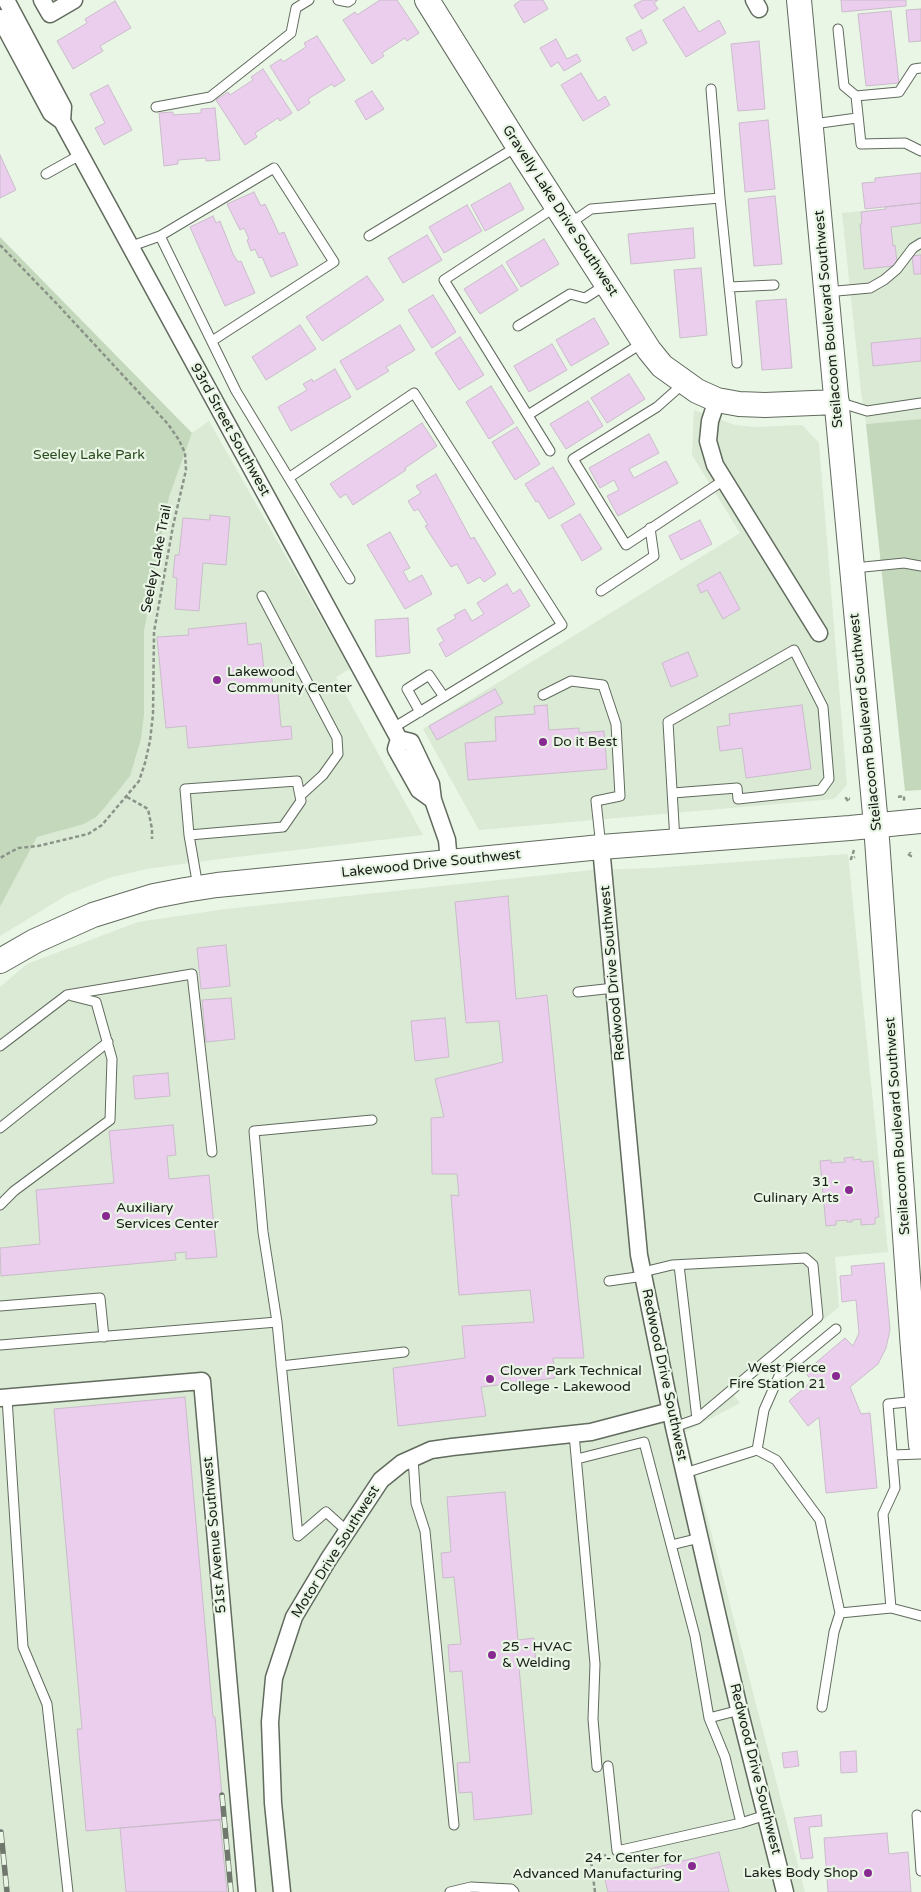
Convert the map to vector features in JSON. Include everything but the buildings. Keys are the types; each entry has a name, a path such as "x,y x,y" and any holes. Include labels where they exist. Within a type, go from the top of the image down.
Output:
{"main road":[{"name":"Gravelly Lake Drive Southwest","path":"427,0 518,146 644,342 662,366 684,383 716,400 739,404 765,405 836,402"},
{"name":"Steilacoom Boulevard Southwest","path":"799,0 876,825 914,1258 917,1401 921,1445"},
{"name":"Lakewood Drive Southwest","path":"0,961 35,941 93,915 154,896 198,888 601,847 921,821"}],"street":[{"name":"93rd Street Southwest","path":"6,0 63,107 62,121"},
{"path":"42,0 50,14 74,0"},
{"name":"93rd Street Southwest","path":"0,18 51,113 62,121 396,734 411,742 431,784 432,800 447,840 449,862"},
{"path":"716,400 710,421 708,441 715,464 819,633"},
{"name":"Redwood Drive Southwest","path":"601,847 633,1195 643,1274 674,1427 740,1710 785,1892"},
{"name":"51st Avenue Southwest","path":"3,1398 202,1381 247,1892"},
{"name":"Motor Drive Southwest","path":"282,1892 272,1785 270,1722 274,1678 294,1617 381,1480 402,1463 431,1450 452,1446 574,1434 598,1430 671,1411"}],"lane":[{"path":"156,107 210,97 291,33 296,8 309,0"},
{"path":"338,0 348,2 351,0"},
{"path":"838,29 844,86 856,96 899,92 914,69 921,68"},
{"path":"711,89 737,363"},
{"path":"856,96 861,144 905,143 921,151"},
{"path":"810,125 857,118"},
{"path":"369,236 518,146"},
{"path":"46,174 80,155"},
{"path":"129,247 160,236 274,168 334,262 212,341"},
{"path":"550,451 444,280 563,215 591,209 720,198"},
{"path":"160,236 236,391 290,477 350,579"},
{"path":"826,292 870,288 884,280 897,269 913,248 921,243"},
{"path":"518,326 570,294 585,298 607,284"},
{"path":"729,287 774,285"},
{"path":"528,415 644,342"},
{"path":"684,383 658,406 572,459 626,545 724,480"},
{"path":"290,477 414,393 562,625 420,712 396,734"},
{"path":"836,402 867,411 921,403"},
{"path":"601,591 654,556 650,528"},
{"path":"851,568 904,563 921,566"},
{"path":"262,596 337,738 338,754 323,775 300,796"},
{"path":"672,793 737,788 738,799 822,790 830,779 822,707 794,650 668,722 672,793 675,841"},
{"path":"420,712 407,689 429,675 444,697"},
{"path":"543,694 571,681 603,685 616,724 620,796 596,801 601,847"},
{"path":"189,835 283,827 301,802 297,781 185,789 189,835 198,888"},
{"path":"0,1046 67,995 192,974 212,1152"},
{"path":"578,992 614,988"},
{"path":"0,1205 14,1191 110,1120 112,1059 96,1002 67,995"},
{"path":"0,1128 108,1042"},
{"path":"347,1531 326,1512 298,1536 277,1322 263,1232 254,1131 372,1120"},
{"path":"609,1281 679,1265 805,1258 813,1266 818,1317 697,1419 674,1427"},
{"path":"679,1265 697,1419"},
{"path":"0,1306 100,1298 104,1337"},
{"path":"0,1345 277,1322"},
{"path":"757,1450 764,1410 779,1376 836,1329"},
{"path":"281,1366 404,1352"},
{"path":"3,1398 23,1647 47,1704 68,1892"},
{"path":"891,1608 883,1514 895,1488 888,1404 917,1401"},
{"path":"574,1434 595,1664 593,1719 597,1766"},
{"path":"576,1459 644,1442 695,1636 709,1718 725,1758 741,1823"},
{"path":"685,1473 757,1450 776,1460 820,1520 840,1613 834,1632 822,1706"},
{"path":"892,1455 921,1454"},
{"path":"413,1458 416,1503 425,1531 454,1825"},
{"path":"671,1545 700,1538"},
{"path":"840,1613 891,1608 921,1616"},
{"path":"709,1718 740,1710"},
{"path":"608,1766 617,1851 741,1823 766,1815"},
{"path":"916,1815 921,1871"},
{"path":"450,1892 471,1887 511,1889 514,1892"}],"path":[{"name":"Seeley Lake Trail","path":"0,245 168,424 180,440 185,453 186,470 154,632 154,696 150,741 139,781 102,825 88,834 38,846 18,848 0,858"},
{"path":"898,797 904,796 904,802"},
{"path":"127,797 148,809 152,839"},
{"path":"854,850 851,859 855,857"},
{"path":"595,1892 591,1861 617,1851"}],"shaded area":[{"path":"921,205 921,419 866,424 842,213"},
{"path":"694,410 735,425 754,427 802,425 819,443 847,785 834,799 479,830 423,729 740,533 692,455"},
{"path":"209,421 350,669 336,677 423,835 146,869 109,878 67,895 0,936 0,907 65,783 192,433"},
{"name":"Clover Park Technical College - Lakewood","path":"848,854 888,1252 835,1257 839,1307 733,1394 740,1403 685,1432 805,1892 0,1892 0,987 27,964 138,922 226,909 592,870 654,868"}],"green space":[{"name":"Seeley Lake Park","path":"0,237 192,433 169,497 144,631 144,714 141,739 130,776 96,817 84,824 37,837 0,907"},
{"path":"921,419 921,790 905,791 866,424"}],"railway":[{"path":"222,1795 231,1892"},
{"path":"1,1832 7,1892"}],"place":[{"name":"Lakewood Community Center","path":"217,680"},
{"name":"Do it Best","path":"543,742"},
{"name":"31 - Culinary Arts","path":"849,1190"},
{"name":"Auxiliary Services Center","path":"106,1216"},
{"name":"West Pierce Fire Station 21","path":"836,1376"},
{"name":"Clover Park Technical College - Lakewood","path":"490,1379"},
{"name":"25 - HVAC & Welding","path":"492,1655"},
{"name":"24 - Center for Advanced Manufacturing","path":"692,1866"},
{"name":"Lakes Body Shop","path":"868,1873"}]}
